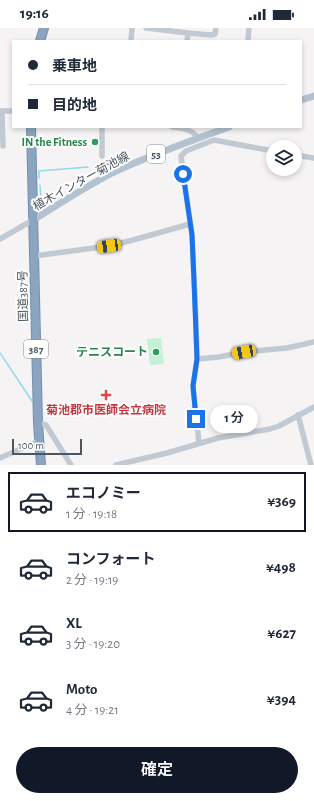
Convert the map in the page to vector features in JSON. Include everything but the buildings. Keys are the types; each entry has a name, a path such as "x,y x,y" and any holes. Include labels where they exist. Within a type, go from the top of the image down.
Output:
{"highway":[{"path":"40,40 44,28"},
{"name":"国道387号","path":"31,128 38,423 41,465"}],"main road":[{"path":"302,100 314,96"},
{"name":"植木インター菊池線","path":"33,220 85,188 113,173 154,155 226,128"}],"street":[{"path":"131,40 132,28"},
{"path":"146,28 211,35 215,34 216,28"},
{"path":"248,40 249,28"},
{"path":"187,40 188,33"},
{"path":"3,146 1,111 12,111"},
{"path":"102,128 102,156"},
{"path":"179,128 194,133 198,138"},
{"path":"207,135 214,140 266,150"},
{"path":"199,443 193,391 193,377 197,359 194,281 190,224 181,156 186,152 214,140"},
{"path":"302,156 314,158"},
{"path":"0,239 33,220"},
{"path":"34,256 109,246 190,224"},
{"path":"197,359 219,357 244,352 287,348 314,342"},
{"path":"116,465 167,453 199,443 270,429 279,426 314,407"},
{"path":"298,416 311,465"},
{"path":"38,423 46,425 71,465"},
{"path":"0,458 39,441"}],"green space":[{"name":"テニスコート","path":"161,338 164,364 150,365 147,339"}],"waterway":[{"path":"39,178 39,171 88,167"},
{"path":"40,185 41,198"},
{"path":"0,353 32,401"}],"place":[{"name":"IN the Fitness","path":"95,142"},
{"name":"テニスコート","path":"156,352"},
{"name":"菊池郡市医師会立病院","path":"106,395"}],"route":[{"path":"183,174 192,235 197,359 193,377 193,396 196,419"}]}
